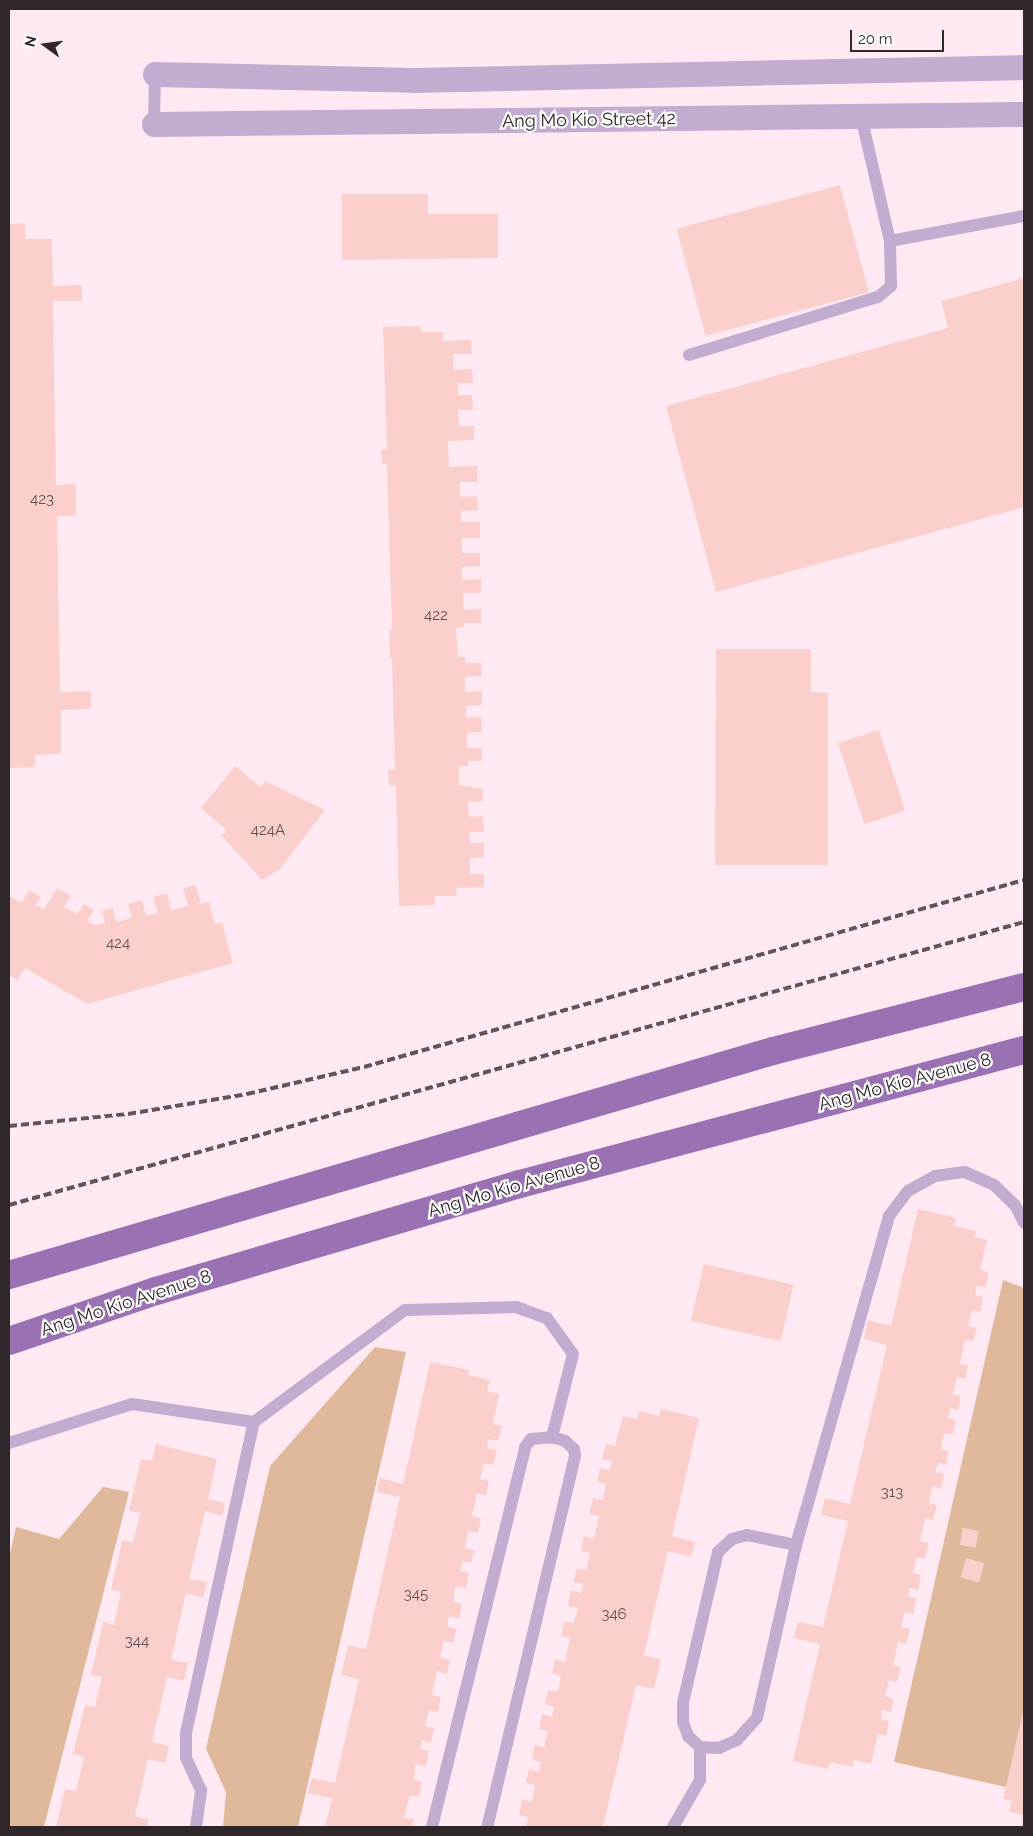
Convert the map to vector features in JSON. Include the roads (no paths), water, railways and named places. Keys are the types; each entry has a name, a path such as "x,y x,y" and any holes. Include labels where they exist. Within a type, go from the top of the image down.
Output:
{"main road":[{"path":"9,1274 773,1051 1024,987"},
{"name":"Ang Mo Kio Avenue 8","path":"9,1341 156,1291 520,1184 1024,1050"}],"street":[{"path":"155,74 424,80 1024,67"},
{"name":"Ang Mo Kio Street 42","path":"154,124 1024,114"}],"lane":[{"path":"154,124 155,74"},
{"path":"689,355 878,298 891,286 890,241 861,116"},
{"path":"890,241 1024,216"},
{"path":"796,1545 747,1534 732,1539 718,1552 683,1702 682,1722 688,1736 700,1747 719,1748 737,1740 757,1718 796,1545 889,1216 908,1191 935,1176 965,1172 994,1185 1015,1205 1024,1224"},
{"path":"196,1827 201,1790 186,1758 186,1733 254,1422 405,1310 516,1307 547,1318 573,1354 552,1437"},
{"path":"9,1443 132,1404 254,1422"},
{"path":"432,1827 525,1446 531,1439 552,1437 565,1441 574,1449 575,1456 487,1827"},
{"path":"673,1827 700,1780 700,1747"}],"railway":[{"path":"9,1126 128,1114 247,1094 364,1067 1024,880"},
{"path":"9,1205 1024,922"}]}
